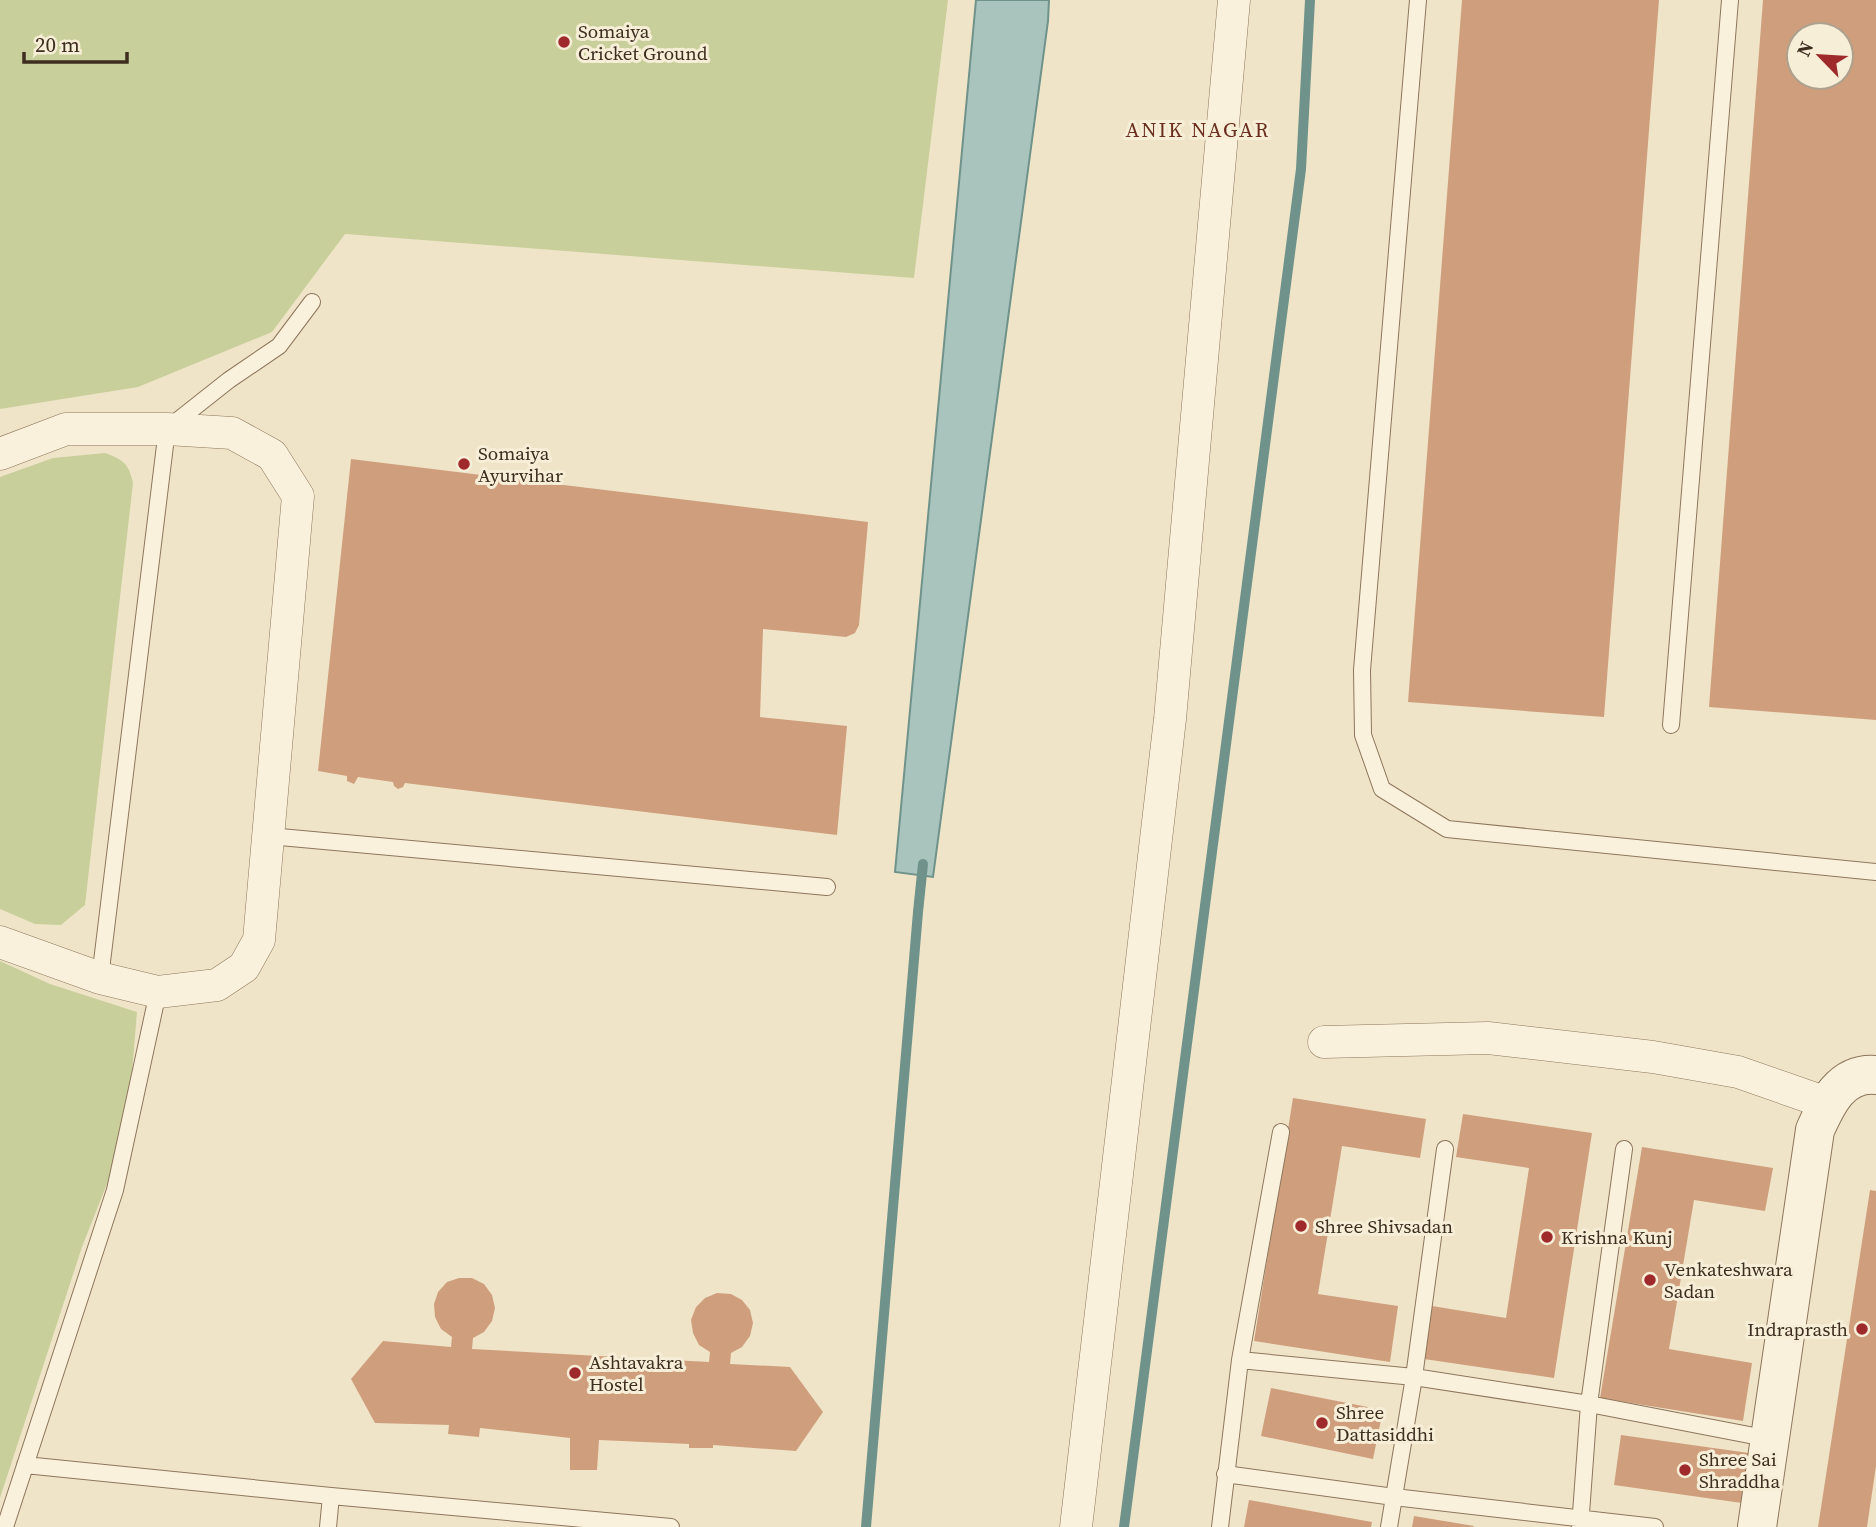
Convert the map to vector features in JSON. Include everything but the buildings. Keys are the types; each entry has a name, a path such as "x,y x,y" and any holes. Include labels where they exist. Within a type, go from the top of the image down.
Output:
{"street":[{"path":"1076,1527 1170,719 1234,0"},
{"path":"0,454 66,429 167,429 232,433 272,455 298,496 259,940 244,967 217,985 158,992 100,978 0,942"},
{"path":"1324,1042 1488,1038 1653,1057 1738,1072 1827,1103"},
{"path":"1757,1527 1815,1130 1827,1103 1842,1085 1872,1074"}],"lane":[{"path":"1418,0 1362,670 1363,735 1382,789 1447,829 1876,872"},
{"path":"1671,725 1730,0"},
{"path":"100,978 167,429 279,345 312,302"},
{"path":"269,836 827,887"},
{"path":"5,1527 115,1191 158,992"},
{"path":"1220,1527 1240,1360 1281,1132"},
{"path":"1388,1527 1414,1377 1445,1149"},
{"path":"1581,1522 1589,1404 1623,1149"},
{"path":"1240,1360 1414,1377 1589,1404 1770,1439"},
{"path":"25,1465 670,1527"},
{"path":"1225,1474 1581,1522 1655,1527"},
{"path":"328,1527 331,1496"}],"green space":[{"path":"0,0 948,0 914,278 345,234 272,332 138,387 0,409"},
{"path":"105,453 125,464 133,483 85,905 61,925 35,924 0,909 0,477 53,458"},
{"path":"0,961 50,984 137,1012 127,1133 82,1247 0,1498"}],"water":[{"path":"976,0 1049,0 933,877 895,872"}],"waterway":[{"path":"1124,1527 1301,169 1310,0"},
{"path":"866,1527 923,864"}],"place":[{"name":"Somaiya Cricket Ground","path":"564,42"},
{"name":"Somaiya Ayurvihar","path":"464,464"},
{"name":"Shree Shivsadan","path":"1301,1226"},
{"name":"Krishna Kunj","path":"1547,1237"},
{"name":"Venkateshwara Sadan","path":"1650,1280"},
{"name":"Indraprasth","path":"1862,1329"},
{"name":"Ashtavakra Hostel","path":"575,1373"},
{"name":"Shree Dattasiddhi","path":"1322,1423"},
{"name":"Shree Sai Shraddha","path":"1685,1470"}],"district":[{"name":"ANIK NAGAR","path":"1198,129"}]}
